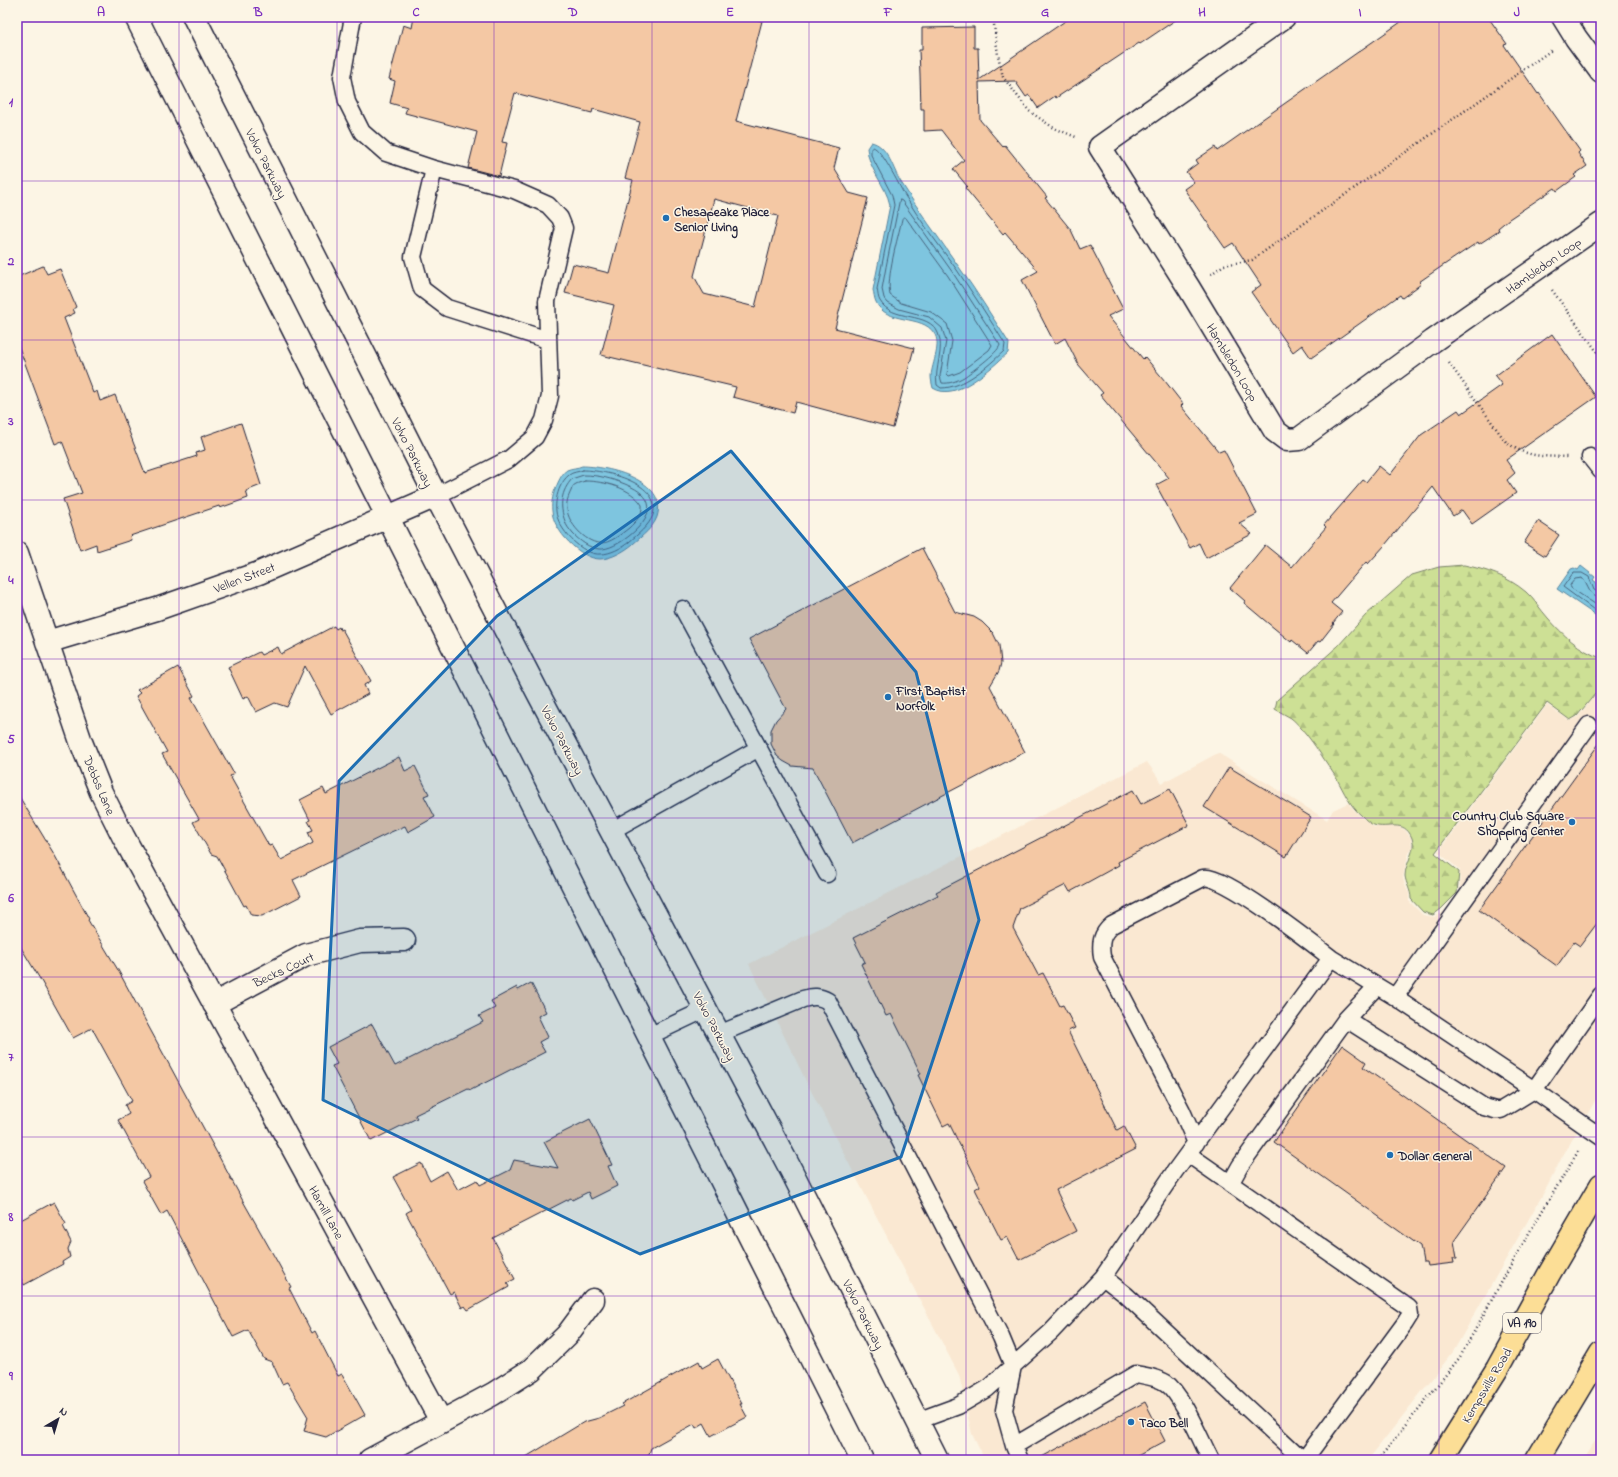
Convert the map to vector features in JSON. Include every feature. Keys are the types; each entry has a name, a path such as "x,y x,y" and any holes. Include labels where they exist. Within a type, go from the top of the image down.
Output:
{"main road":[{"path":"136,17 862,1460"},
{"name":"Volvo Parkway","path":"194,17 436,496 611,831 791,1170 937,1460"},
{"path":"1100,147 1284,17"},
{"path":"1568,25 1601,72"},
{"name":"Hambledon Loop","path":"1100,147 1189,288 1275,431 1287,440 1299,439 1433,341 1601,224"},
{"name":"Vellen Street","path":"47,642 157,609 259,573 436,496"},
{"name":"Debbs Lane","path":"17,553 81,742 101,792 123,836 214,1004"},
{"name":"Becks Court","path":"214,1004 306,955 360,941 404,940"},
{"name":"Hamill Lane","path":"214,1004 441,1421"},
{"name":"Kempsville Road","path":"1440,1460 1497,1369 1549,1274 1601,1185"},
{"path":"370,1460 493,1394 531,1370 567,1335 593,1300"},
{"path":"1537,1460 1601,1353"}],"lane":[{"path":"353,17 342,77 347,102 362,132 386,153 434,169 514,190 548,205 560,218 564,228 547,301 550,396 544,420 535,437 509,459 436,496"},
{"path":"434,169 412,257 422,289 447,308 548,340"},
{"path":"1590,457 1601,471"},
{"path":"682,609 827,874"},
{"path":"1395,997 1589,725"},
{"path":"611,831 759,748"},
{"path":"1103,1277 1126,1295 1304,1460 1410,1316 1409,1308 1230,1184 1192,1148 1182,1111 1102,957 1101,942 1105,932 1112,925 1203,878 1210,877 1222,883 1268,912 1291,927 1331,958 1395,997 1597,1134"},
{"path":"917,1421 958,1406 987,1389 1051,1332 1103,1277 1192,1148 1331,958"},
{"path":"1230,1184 1240,1166 1346,1019 1377,986"},
{"path":"1346,1019 1484,1107 1501,1110 1534,1090 1601,995"},
{"path":"719,1034 803,998 813,996 828,1000 1001,1337 1012,1366 1004,1410 1017,1453 1136,1374 1151,1376 1165,1382 1176,1392 1210,1460"},
{"path":"649,1036 706,1009"}],"path":[{"path":"851,17 856,17"},
{"path":"993,17 998,55 1003,77 1029,111 1054,128 1100,147"},
{"path":"1189,288 1224,265 1252,260 1568,25"},
{"path":"1536,269 1601,357"},
{"path":"1433,341 1506,442 1519,451 1534,456 1590,457"},
{"path":"1378,1460 1460,1357 1567,1170 1597,1134"}],"highlighted area":[{"path":"731,451 916,672 979,920 901,1157 640,1254 323,1100 339,781 497,616"}],"shaded area":[{"path":"1595,695 1601,696 1601,1091 1562,1157 1547,1187 1453,1352 1368,1460 985,1460 972,1434 959,1375 807,1083 749,964 1147,762 1162,783 1218,753 1327,820 1333,810 1348,803 1360,816 1374,827 1397,826 1405,830 1411,838 1412,846 1403,877 1409,893 1409,901 1423,915 1434,917 1442,913 1460,894 1460,870 1438,852 1547,705 1570,721 1578,717"},
{"path":"1601,1432 1601,1460 1583,1460"}],"green space":[{"path":"1464,565 1496,574 1519,586 1529,595 1565,636 1586,651 1601,658 1601,695 1595,694 1577,716 1570,720 1547,703 1435,853 1459,872 1457,893 1433,915 1423,912 1411,899 1406,882 1405,876 1407,866 1413,847 1412,838 1409,832 1400,826 1379,826 1366,820 1351,803 1316,747 1303,730 1291,718 1275,709 1277,700 1338,646 1366,615 1412,575 1439,567"}],"water":[{"path":"871,142 877,144 885,152 906,190 1009,343 1008,353 993,366 973,381 952,391 942,391 933,388 931,376 937,348 934,333 921,323 888,314 881,309 875,300 873,290 890,205 885,191 870,163 867,148"},
{"path":"582,466 620,472 633,478 645,485 654,493 658,504 657,517 650,528 630,547 609,558 592,558 576,549 562,535 554,519 552,501 554,491 560,479 567,470"},
{"path":"1581,566 1595,577 1593,580 1596,582 1597,587 1601,590 1601,619 1557,589 1571,569 1574,568 1578,570"}],"building":[{"name":"Chesapeake Place Senior Living","path":"414,17 747,17 762,21 736,121 839,148 834,168 849,193 868,198 835,328 914,348 893,428 796,402 793,413 733,397 736,387 601,355 614,305 565,293 573,264 609,273 633,180 625,178 640,122 593,109 592,113 515,93 502,142 507,143 499,176 468,168 477,132 405,113 407,108 390,103 395,81 389,79 403,25 412,28","holes":["714,199 778,216 755,307 704,294 694,276"]},
{"path":"1071,17 1180,17 1056,98 1055,96 1038,108 1029,95 1026,97 1015,81 979,82 980,120 1003,147 1005,145 1047,197 1045,198 1071,230 1080,249 1090,245 1123,309 1108,316 1143,359 1145,357 1165,381 1183,404 1181,406 1219,452 1224,450 1257,514 1239,523 1252,534 1206,558 1199,543 1190,548 1156,485 1169,478 1100,395 1103,393 1078,364 1065,338 1055,344 1022,280 1038,271 1005,232 1003,234 965,188 967,186 953,169 964,160 941,130 924,131 924,109 921,109 919,50 922,50 922,28 974,27 974,48 978,48 979,80"},
{"path":"1408,17 1488,17 1507,44 1504,45 1580,151 1578,153 1587,166 1574,175 1576,177 1557,191 1555,188 1509,219 1498,228 1499,231 1479,244 1478,242 1432,273 1419,282 1421,284 1402,298 1400,295 1311,358 1302,345 1293,352 1251,292 1261,285 1233,243 1225,248 1184,189 1194,182 1186,172 1198,163 1196,160 1215,147 1217,151"},
{"path":"43,266 47,274 60,269 76,307 73,309 75,313 64,318 93,393 97,391 100,401 115,395 145,473 197,456 196,453 205,450 201,437 241,423 261,485 246,491 248,498 220,508 219,506 130,536 131,540 97,551 96,544 80,550 63,499 82,493 62,441 55,444 17,342 17,277"},
{"path":"1552,334 1596,397 1506,460 1515,473 1507,480 1516,493 1472,524 1462,510 1453,516 1433,487 1385,545 1368,564 1366,562 1331,603 1342,612 1320,642 1318,641 1308,653 1292,640 1291,642 1263,619 1244,603 1245,601 1230,588 1265,545 1292,567 1326,527 1324,525 1363,480 1366,482 1379,466 1390,475 1421,435 1458,410 1461,414 1502,385 1495,376"},
{"path":"1538,521 1559,535 1545,556 1524,543"},
{"name":"First Baptist Norfolk","path":"922,548 955,612 974,617 982,622 993,633 999,645 1001,663 999,671 990,686 1025,752 852,843 813,768 792,766 777,756 771,744 771,730 776,720 786,709 749,639"},
{"path":"334,626 336,629 339,627 340,630 342,629 371,681 364,685 368,694 331,714 305,666 287,707 275,703 256,712 248,696 243,699 228,667 259,652 261,655 278,647 281,654"},
{"path":"178,667 194,696 191,698 234,774 230,776 269,846 272,845 281,860 313,843 308,832 313,830 308,821 310,820 300,800 323,788 326,794 399,757 405,771 415,766 429,794 424,796 435,817 408,832 405,826 391,832 293,880 301,896 262,916 251,915 246,905 244,906 217,856 211,854 193,822 199,819 162,754 167,752 136,696 140,693 137,690"},
{"name":"Country Club Square Shopping Center","path":"1601,741 1601,918 1580,946 1574,942 1557,966 1479,910"},
{"path":"1229,767 1311,817 1286,857 1204,807"},
{"path":"1170,789 1189,825 1118,862 1119,865 1070,892 1066,885 1020,908 1013,928 1038,975 1043,973 1060,1006 1063,1005 1075,1028 1068,1031 1117,1130 1124,1126 1136,1149 1056,1190 1076,1231 1019,1260 1007,1237 1001,1240 975,1189 980,1186 949,1123 943,1126 918,1075 921,1074 891,1014 886,1016 861,964 865,962 853,938 938,895 936,892 1133,790 1141,804"},
{"path":"17,793 54,854 89,919 88,920 118,970 291,1287 289,1288 312,1333 315,1331 338,1376 342,1374 365,1415 326,1437 304,1431 308,1417 287,1382 282,1384 272,1362 264,1359 248,1330 233,1337 167,1211 161,1215 142,1181 149,1177 118,1120 129,1114 125,1105 132,1101 92,1028 73,1038 17,941"},
{"path":"531,983 546,1012 538,1016 548,1037 539,1042 545,1052 471,1090 468,1089 415,1115 417,1118 371,1141 332,1066 337,1064 328,1047 372,1024 395,1066 483,1022 479,1016 495,1008 491,1001 517,987 518,990"},
{"name":"Dollar General","path":"1342,1045 1366,1062 1363,1067 1506,1168 1454,1241 1457,1258 1453,1258 1454,1263 1428,1266 1427,1262 1423,1262 1420,1246 1274,1142"},
{"path":"590,1119 612,1165 608,1166 617,1186 591,1199 588,1192 572,1200 571,1198 493,1238 515,1279 507,1283 509,1287 468,1310 465,1306 462,1308 454,1292 450,1294 406,1213 411,1210 393,1177 421,1163 430,1181 447,1171 458,1190 477,1180 480,1185 510,1170 514,1160 558,1168 544,1142"},
{"path":"54,1202 66,1224 63,1226 71,1242 68,1249 70,1257 62,1262 63,1264 24,1285 17,1271 17,1222"},
{"path":"718,1359 742,1404 740,1404 747,1417 711,1436 704,1423 696,1428 694,1424 651,1448 649,1454 639,1460 521,1460 584,1422 599,1418 623,1406 622,1404 699,1361 702,1368"},
{"name":"Taco Bell","path":"1145,1402 1165,1441 1130,1460 1036,1460"}],"place":[{"name":"Chesapeake Place Senior Living","path":"666,218"},
{"name":"First Baptist Norfolk","path":"888,697"},
{"name":"Country Club Square Shopping Center","path":"1572,822"},
{"name":"Dollar General","path":"1390,1155"},
{"name":"Taco Bell","path":"1131,1422"}]}
